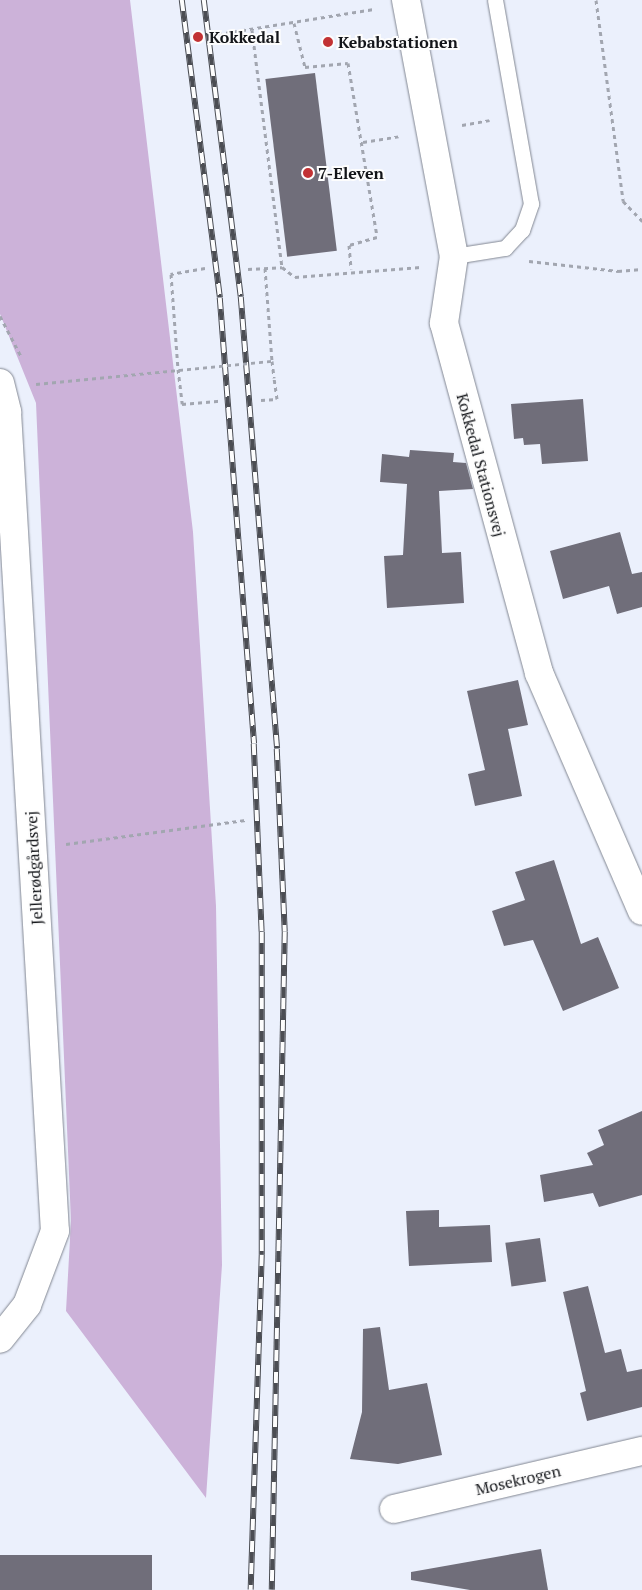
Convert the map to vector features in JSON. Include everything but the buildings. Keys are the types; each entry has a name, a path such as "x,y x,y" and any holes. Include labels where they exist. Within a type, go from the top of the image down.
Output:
{"street":[{"name":"Kokkedal Stationsvej","path":"407,1 454,256 444,323 508,567 539,673 639,899"},
{"name":"Jellerødgårdsvej","path":"0,383 7,412 55,1231 27,1305 0,1339"},
{"name":"Mosekrogen","path":"394,1509 642,1451"}],"lane":[{"path":"454,256 504,248 522,230 531,204 495,0"}],"path":[{"path":"596,0 623,201 642,221"},
{"path":"218,34 294,23 407,1"},
{"path":"294,23 305,67 348,63 363,142 377,238 349,245 352,269"},
{"path":"252,30 282,267"},
{"path":"363,142 387,138"},
{"path":"504,248 526,261 618,270 642,268"},
{"path":"248,269 282,267 296,277 352,269 410,270 454,256"},
{"path":"205,268 171,274 178,370 182,404 220,401"},
{"path":"261,400 276,399 265,268"},
{"path":"0,316 27,367"},
{"path":"32,376 36,384 272,361"},
{"path":"33,848 247,820"}],"shaded area":[{"path":"0,0 130,0 193,532 216,906 222,1265 206,1498 66,1311 71,1221 36,403 0,314"}],"railway":[{"path":"182,0 220,298 254,744 262,932 262,1255 251,1590"},
{"path":"204,0 241,297 277,749 285,932 272,1590"}],"place":[{"name":"Kokkedal","path":"198,37"},
{"name":"Kebabstationen","path":"328,42"},
{"name":"7-Eleven","path":"308,173"}]}
